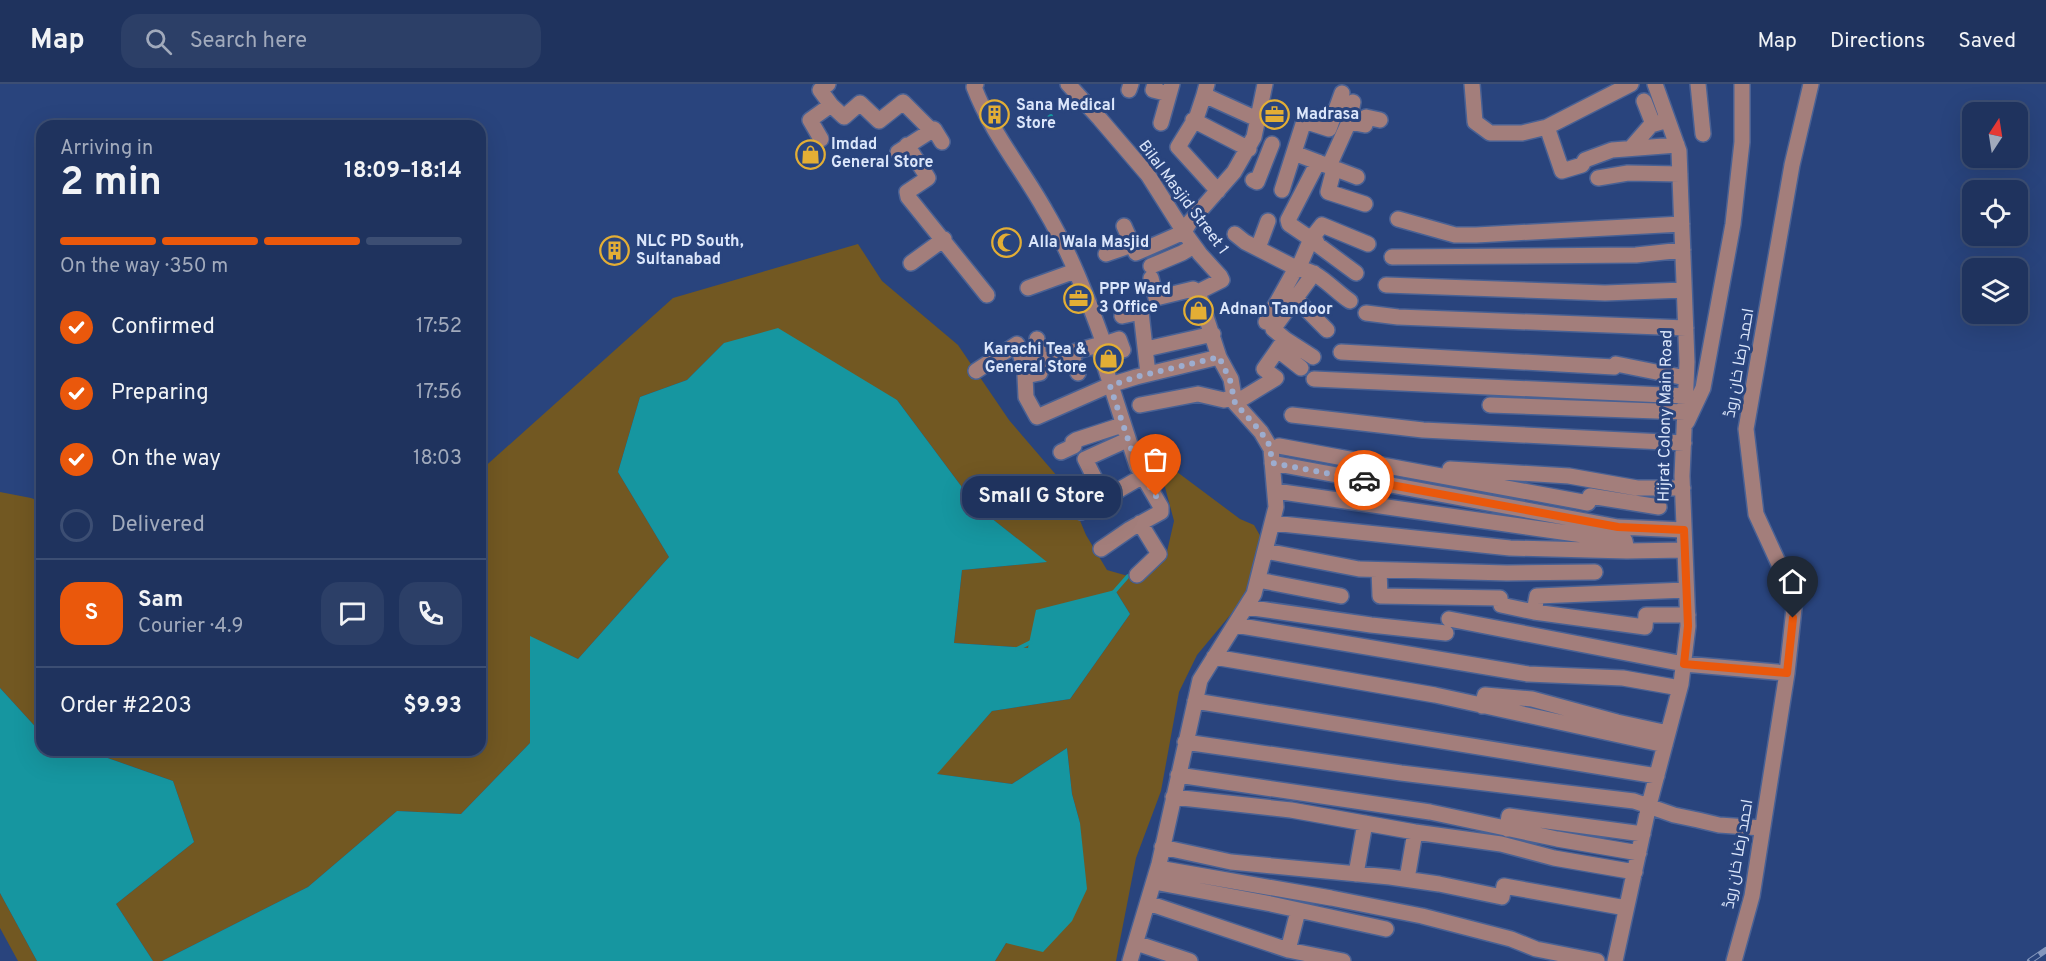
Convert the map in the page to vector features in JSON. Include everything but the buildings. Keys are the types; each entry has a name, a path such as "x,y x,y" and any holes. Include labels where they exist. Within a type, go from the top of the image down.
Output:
{"street":[{"path":"828,84 820,90 844,117 860,103 879,121 903,102 931,130 934,129 942,142"},
{"path":"976,84 974,87 983,111 1046,212 1087,296 1110,386 1127,440 1137,466 1161,507 1161,512 1101,549"},
{"path":"1155,84 1153,90 1171,89 1161,123"},
{"path":"1124,226 1136,253 1184,232 1234,172 1252,143 1265,84"},
{"path":"1472,84 1475,122 1490,133 1522,133 1547,128 1631,84"},
{"name":"Hijrat Colony Main Road","path":"1615,961 1649,805 1680,688 1688,626 1683,488 1686,328 1679,151 1655,84"},
{"path":"1698,84 1703,134"},
{"path":"1292,415 1424,430 1684,436 1703,388 1733,224 1742,142 1742,84"},
{"name":"احمد رضا خان روڈ","path":"1734,961 1752,896 1787,673 1795,599 1756,514 1746,429 1792,165 1810,84"},
{"name":"Bilal Masjid Street 1","path":"1073,86 1148,175 1184,232 1220,276 1222,280 1198,292"},
{"path":"1218,191 1178,147 1200,110 1205,90 1257,119"},
{"path":"1282,190 1304,121 1329,129 1347,97 1349,122 1327,166 1288,220 1289,224 1312,237 1318,245 1356,273"},
{"path":"1644,100 1653,124"},
{"path":"821,139 810,120 831,105"},
{"path":"1349,122 1365,125 1366,117 1380,120"},
{"path":"1193,120 1252,143 1283,146 1290,143 1295,149 1327,166 1357,177"},
{"path":"1631,148 1653,124 1668,120"},
{"path":"1547,128 1562,171 1582,165 1585,160 1612,150 1677,145"},
{"path":"931,130 903,149 928,177 910,189 907,192 908,197 987,295"},
{"path":"1253,180 1257,182 1272,144"},
{"path":"1327,166 1328,192 1365,204"},
{"path":"1598,178 1628,172 1680,174"},
{"path":"1398,219 1455,235 1682,224"},
{"path":"1258,248 1269,221"},
{"path":"1266,322 1295,270 1298,269 1312,237 1322,225 1368,244"},
{"path":"1235,234 1245,242 1298,269 1303,268 1314,273 1350,301"},
{"path":"911,263 944,239"},
{"path":"1106,254 1132,245"},
{"path":"1194,246 1151,272 1156,297 1192,289 1198,292 1219,357 1230,380 1235,402 1275,446 1443,475 1588,504 1590,496 1659,507"},
{"path":"1392,257 1636,255 1683,250"},
{"path":"1028,288 1075,271"},
{"path":"1301,368 1281,345 1273,329 1314,273"},
{"path":"1386,285 1605,293 1684,290"},
{"path":"1296,299 1327,330"},
{"path":"1122,316 1141,312 1148,374"},
{"path":"1366,313 1409,318 1686,328"},
{"path":"1146,349 1213,334"},
{"path":"1037,339 1040,374 1025,376 1026,397 1037,417 1110,386 1148,374 1219,357"},
{"path":"976,371 1017,344 1024,366 1119,339 1123,350"},
{"path":"1281,345 1313,357"},
{"path":"1140,405 1198,394 1235,402 1276,378 1264,369 1281,345"},
{"path":"1071,352 1078,373"},
{"path":"1341,352 1614,367 1616,364 1686,378"},
{"path":"1314,379 1686,396"},
{"path":"1490,405 1685,412"},
{"path":"1061,452 1074,446 1073,442 1076,440 1122,425"},
{"path":"1096,481 1085,459 1127,440"},
{"path":"1130,961 1156,875 1200,680 1254,594 1258,580 1276,507 1272,463 1275,446"},
{"path":"1272,463 1618,527 1684,530"},
{"path":"1443,475 1445,468 1569,476 1637,488 1683,488"},
{"path":"1081,512 1143,476"},
{"path":"1275,491 1625,541 1627,551"},
{"path":"1137,575 1159,554 1140,523"},
{"path":"1272,523 1510,548 1685,550"},
{"path":"1265,551 1359,569 1507,573 1595,572"},
{"path":"1379,570 1380,596 1500,598 1501,605 1534,612 1645,627 1646,615 1688,615"},
{"path":"1258,580 1341,596"},
{"path":"1534,612 1537,596 1686,590"},
{"path":"1246,607 1371,625 1448,626 1684,664 1787,673"},
{"path":"1235,625 1528,674 1623,678 1680,688"},
{"path":"1214,657 1482,706 1485,695 1532,699 1617,722 1667,739"},
{"path":"1195,701 1657,776"},
{"path":"1185,742 1401,773 1634,801 1674,815 1708,823 1762,828"},
{"path":"1178,775 1430,812 1557,839 1639,853"},
{"path":"1173,797 1291,810 1415,832 1501,844 1554,858 1635,872"},
{"path":"1507,829 1509,816 1643,834"},
{"path":"1356,874 1365,823"},
{"path":"1407,879 1415,832"},
{"path":"1162,848 1231,862 1407,879 1502,897 1504,886 1626,908"},
{"path":"1156,875 1298,911 1386,929"},
{"path":"1156,875 1331,898 1422,916 1511,939 1536,949 1597,961"},
{"path":"1148,903 1288,950 1343,961"},
{"path":"1288,950 1298,911"},
{"path":"1136,943 1190,961"}],"shaded area":[{"path":"858,244 882,281 958,345 1009,420 1057,476 1086,535 1107,570 1128,576 1142,576 1166,556 1174,521 1157,457 1240,519 1254,525 1262,539 1246,596 1197,655 1179,692 1161,791 1136,858 1116,961 995,961 1080,823 1072,794 1067,748 1012,784 936,774 992,711 1070,699 1130,614 1115,590 1028,648 954,643 962,570 1046,562 976,506 897,400 724,343 687,380 640,397 618,472 669,557 578,659 530,637 530,743 461,814 397,811 308,887 162,961 153,961 116,904 194,842 173,781 102,756 486,756 486,466 673,298"},
{"path":"778,328 897,400 976,506 1047,562 962,570 954,643 1028,648 1036,610 1115,590 1130,614 1070,699 992,711 937,774 1012,784 1067,748 1072,794 1080,823 1087,889 1072,921 1043,952 1006,943 995,961 162,961 308,887 397,811 461,814 530,743 530,636 578,659 669,557 618,472 640,397 687,380 724,343"},
{"path":"0,492 36,500 36,727 0,688"},
{"path":"0,688 36,727 36,756 102,756 173,781 194,842 116,904 153,961 37,961 0,893"},
{"path":"0,893 37,961 18,961 0,928"}],"waterway":[{"path":"1034,128 1051,116"},
{"path":"1114,592 1128,576"},
{"path":"1017,649 1031,642"}],"railway":[{"path":"2030,961 2046,950"}],"way so far":[{"path":"1156,496 1137,466 1110,386 1136,377 1219,357 1230,380 1235,403 1261,432 1270,446 1272,463 1364,480"}],"place":[{"name":"Sana Medical Store","path":"995,115"},
{"name":"Madrasa","path":"1275,115"},
{"name":"Imdad General Store","path":"810,154"},
{"name":"Alla Wala Masjid","path":"1007,243"},
{"name":"NLC PD South, Sultanabad","path":"615,251"},
{"name":"PPP Ward 3 Office","path":"1078,299"},
{"name":"Adnan Tandoor","path":"1198,310"},
{"name":"Karachi Tea & General Store","path":"1108,359"},
{"name":"Small G Store","path":"1156,496"}],"route":[{"path":"1364,480 1618,527 1684,530 1688,626 1684,664 1787,673 1793,618"}]}
